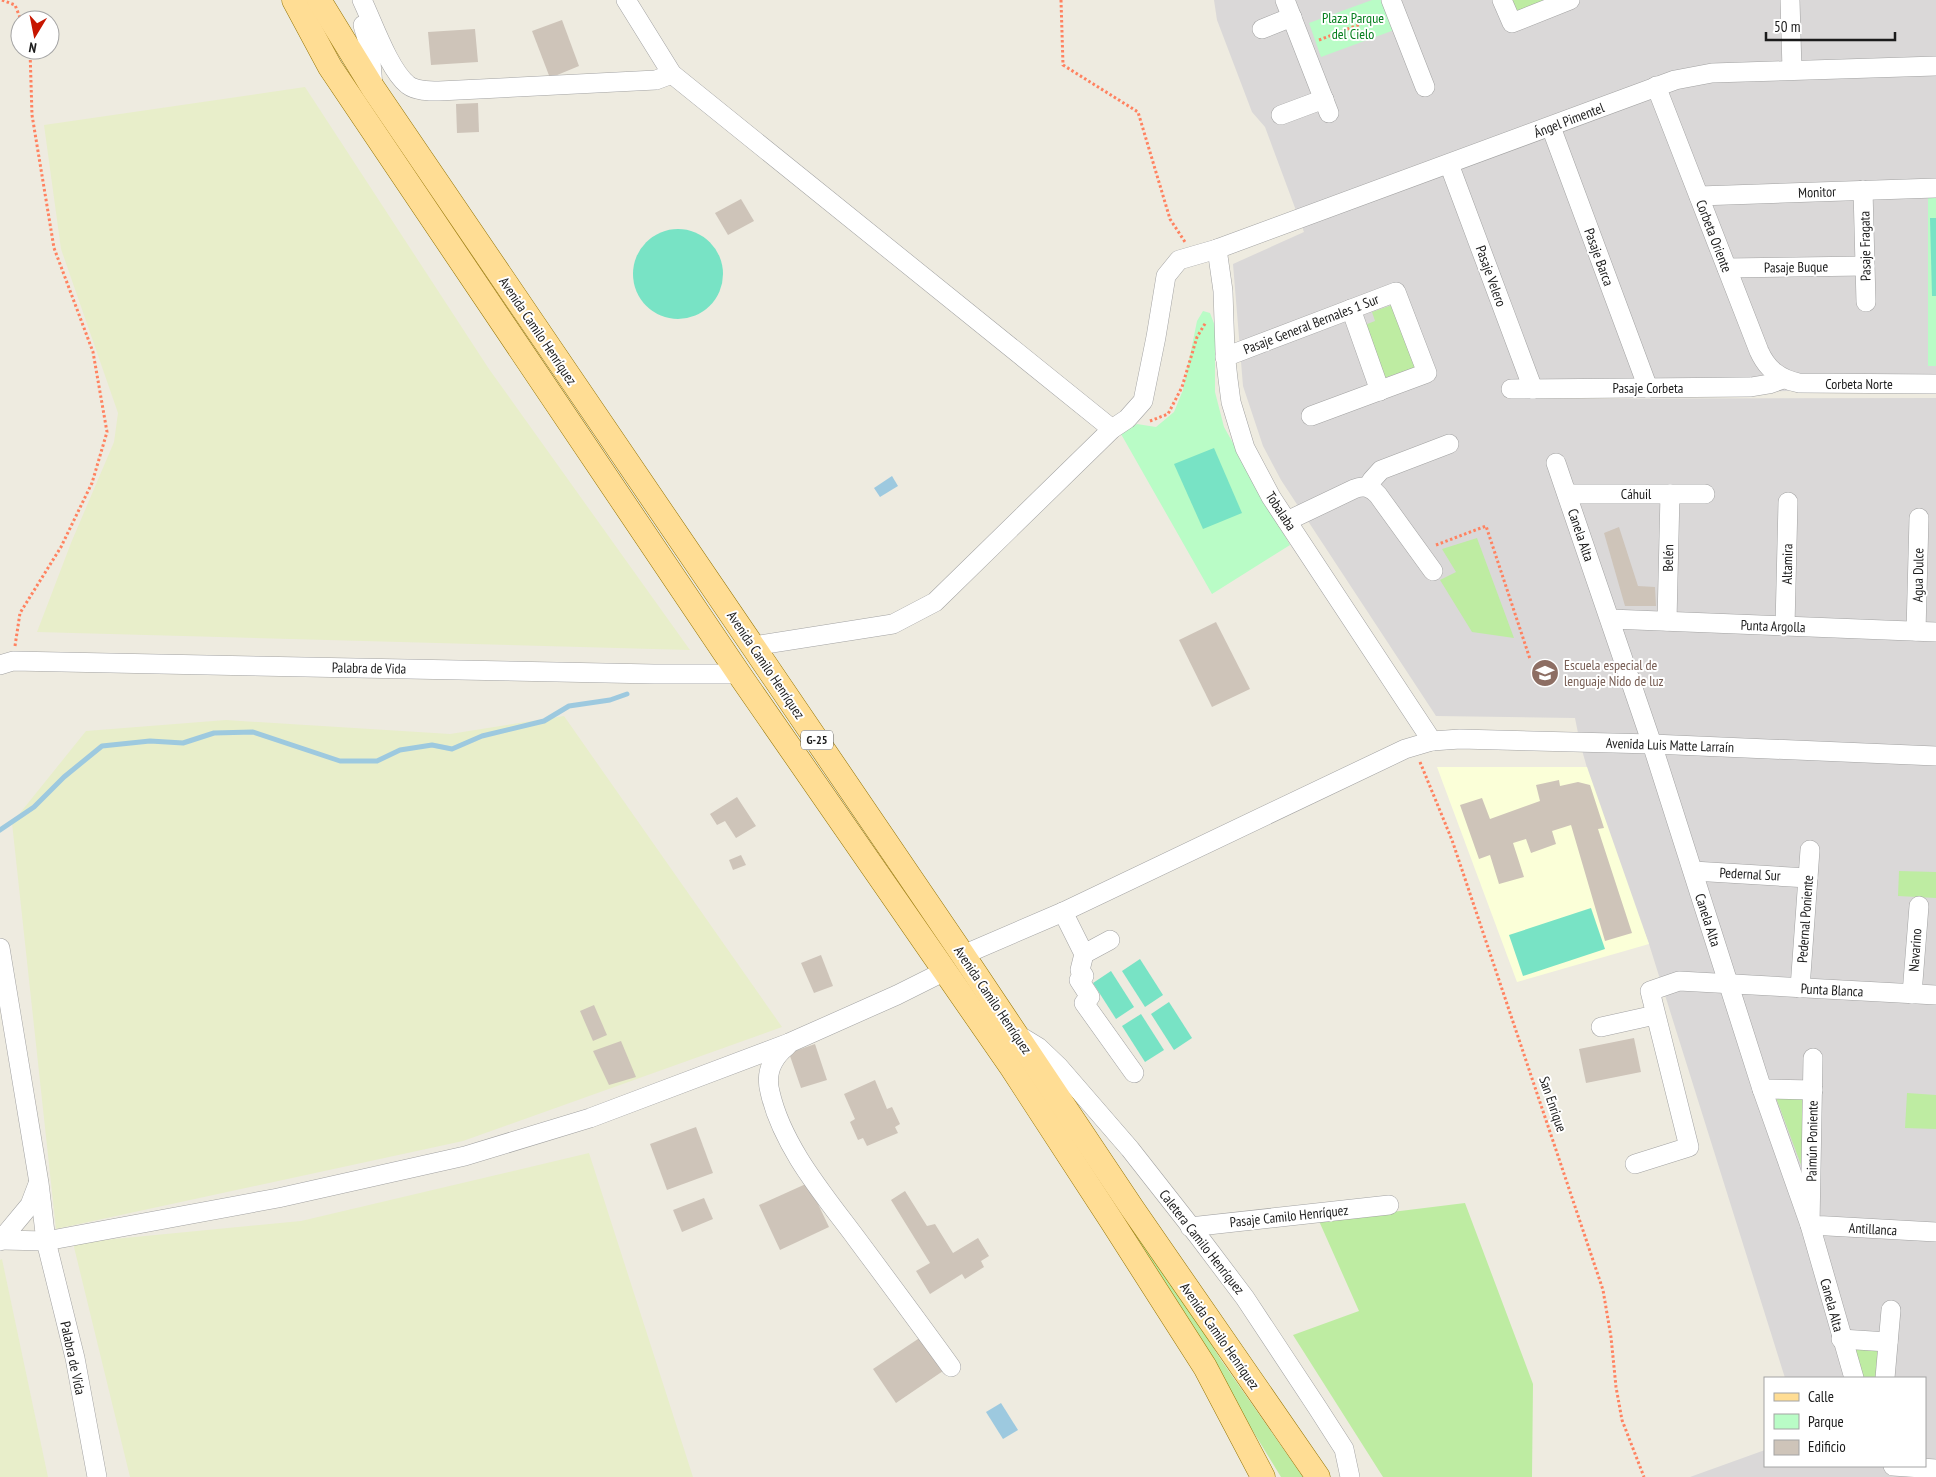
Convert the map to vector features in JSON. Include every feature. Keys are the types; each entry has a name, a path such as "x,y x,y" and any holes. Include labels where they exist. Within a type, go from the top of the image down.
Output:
{"main road":[{"name":"Avenida Camilo Henríquez","path":"294,0 330,67 739,674 945,971 1111,1220 1205,1367 1263,1477"},
{"name":"Avenida Camilo Henríquez","path":"319,0 373,88 963,955 1158,1248 1318,1477"}],"street":[{"path":"355,0 370,49 373,88"},
{"path":"362,0 392,66 409,86 423,90 439,91 656,80 672,74"},
{"path":"626,0 672,74 1120,424"},
{"path":"1502,0 1512,22 1570,0"},
{"path":"1790,0 1792,70"},
{"path":"1393,5 1425,87"},
{"path":"1262,29 1289,8 1327,106 1281,115"},
{"name":"Ángel Pimentel","path":"753,646 893,624 935,602 1143,401 1166,276 1179,260 1217,249 1676,80 1712,73 1936,66"},
{"name":"Corbeta Oriente","path":"1656,86 1763,360 1769,368 1783,379"},
{"name":"Pasaje Barca","path":"1551,127 1648,388"},
{"name":"Pasaje Velero","path":"1449,164 1533,389"},
{"name":"Monitor","path":"1699,196 1936,188"},
{"name":"Pasaje Fragata","path":"1863,190 1866,302"},
{"name":"Tobalaba","path":"1217,249 1223,291 1225,357 1231,402 1245,448 1271,497 1432,741"},
{"name":"Pasaje Buque","path":"1727,268 1865,266"},
{"name":"Pasaje General Bernales 1 Sur","path":"1225,357 1396,292 1427,373 1311,416"},
{"path":"1351,309 1380,391"},
{"name":"Pasaje Corbeta","path":"1511,389 1751,387 1783,379"},
{"name":"Corbeta Norte","path":"1783,379 1805,384 1936,384"},
{"path":"1368,487 1381,470 1448,444"},
{"name":"Canela Alta","path":"1556,463 1652,744 1762,1089 1810,1225 1841,1339 1854,1377"},
{"path":"1287,521 1358,487 1368,487 1378,495 1433,571"},
{"name":"Cáhuil","path":"1567,494 1705,494"},
{"name":"Belén","path":"1667,621 1670,494"},
{"name":"Altamira","path":"1785,626 1788,502"},
{"name":"Agua Dulce","path":"1916,632 1919,518"},
{"name":"Punta Argolla","path":"1610,619 1936,632"},
{"name":"Palabra de Vida","path":"6,663 739,674"},
{"name":"Avenida Luis Matte Larraín","path":"963,955 1063,912 1408,748 1432,741 1460,739 1652,744 1936,756"},
{"name":"Pedernal Poniente","path":"1800,988 1810,850"},
{"name":"Pedernal Sur","path":"1693,871 1808,878"},
{"name":"Navarino","path":"1912,994 1919,906"},
{"path":"1063,912 1084,954 1080,970 1084,976 1079,980 1090,997 1084,1002 1134,1073"},
{"path":"1084,954 1110,940"},
{"name":"Palabra de Vida","path":"0,948 39,1183 46,1241 75,1358 96,1477"},
{"path":"1,1240 46,1241 278,1198 465,1156 590,1118 789,1043 897,995 945,971"},
{"name":"Punta Blanca","path":"1656,1015 1650,991 1679,980 1936,996"},
{"path":"1601,1027 1656,1015 1689,1147 1635,1164"},
{"name":"Caletera Camilo Henríquez","path":"1016,1034 1038,1048 1059,1067 1130,1149 1245,1298 1344,1449 1350,1477"},
{"path":"789,1043 777,1054 770,1067 769,1091 783,1130 811,1178 951,1367"},
{"name":"Paimún Poniente","path":"1810,1225 1813,1058"},
{"path":"1762,1089 1813,1090"},
{"path":"1,1240 30,1205 39,1183"},
{"name":"Pasaje Camilo Henríquez","path":"1190,1226 1389,1205"},
{"name":"Antillanca","path":"1810,1225 1936,1232"},
{"path":"1885,1377 1891,1310"},
{"path":"1841,1339 1888,1342"},
{"path":"1907,1467 1936,1469"}],"path":[{"path":"2,0 15,5 17,10"},
{"path":"1061,0 1063,65 1138,112 1170,219 1194,256"},
{"path":"1304,46 1393,5"},
{"path":"6,663 20,613 61,547 92,484 107,432 92,352 54,248 32,115 30,60"},
{"path":"1120,424 1148,421 1168,414 1182,387 1197,337 1208,319 1224,316"},
{"path":"1419,551 1486,526 1530,659"},
{"name":"San Enrique","path":"1408,748 1424,768 1452,840 1604,1290 1622,1420 1644,1477"}],"shaded area":[{"path":"1214,0 1936,0 1936,387 1502,399 1936,398 1936,1477 1690,1477 1764,1450 1764,1467 1926,1467 1926,1377 1785,1377 1649,944 1604,828 1580,743 1575,718 1436,716 1281,480 1263,446 1243,386 1233,264 1304,232 1265,127 1252,112 1217,20"},
{"path":"305,87 489,369 690,650 37,632 71,543 114,442 118,413 61,249 44,125"},
{"path":"564,716 782,1027 463,1141 56,1229 12,823 86,731 226,720 450,734"},
{"path":"1437,767 1587,767 1649,944 1517,982"},
{"path":"589,1153 693,1477 130,1477 73,1243 301,1221"},
{"path":"2,1259 48,1477 0,1477 0,1260"}],"green space":[{"name":"Plaza Parque del Cielo","path":"1372,0 1387,0 1397,29 1321,57 1309,23"},
{"path":"1506,0 1550,0 1511,14"},
{"path":"1928,195 1936,195 1936,366 1928,366"},
{"path":"1930,218 1936,218 1936,296 1932,296"},
{"path":"678,229 695,233 710,242 719,257 723,274 719,291 710,306 695,315 678,319 661,315 646,306 637,291 633,274 637,257 646,242 661,233"},
{"path":"1395,304 1417,367 1381,379 1362,326 1375,321 1372,312"},
{"path":"1203,311 1210,313 1215,326 1215,392 1224,427 1290,545 1212,594 1121,434 1137,424 1156,427 1174,412 1183,390 1197,321"},
{"path":"1214,448 1242,513 1203,529 1174,464"},
{"path":"1477,538 1514,638 1472,632 1440,580 1456,572 1442,549"},
{"path":"1899,871 1936,872 1936,898 1898,896"},
{"path":"1591,908 1605,949 1523,976 1509,935"},
{"path":"1140,959 1163,995 1145,1007 1122,971"},
{"path":"1111,971 1134,1007 1116,1019 1093,983"},
{"path":"1169,1002 1192,1038 1174,1050 1151,1014"},
{"path":"1141,1014 1164,1050 1145,1062 1122,1026"},
{"path":"1907,1093 1936,1095 1936,1129 1905,1128"},
{"path":"1775,1095 1808,1095 1807,1181"},
{"path":"1069,1131 1131,1215 1221,1360 1303,1477 1281,1477"},
{"path":"1465,1203 1533,1384 1532,1477 1383,1477 1293,1335 1359,1311 1319,1221"},
{"path":"1854,1347 1882,1352 1879,1377 1863,1377"}],"water":[{"path":"892,476 898,486 880,497 874,488"},
{"path":"1001,1403 1018,1430 1003,1439 986,1412"}],"building":[{"path":"562,20 579,66 550,78 532,31"},
{"path":"475,29 478,62 431,65 428,32"},
{"path":"478,103 479,132 457,133 456,104"},
{"path":"741,199 754,221 728,235 715,213"},
{"path":"1619,527 1638,586 1655,587 1656,606 1625,606 1604,533"},
{"path":"1216,622 1250,689 1212,707 1179,640"},
{"path":"1559,780 1560,786 1578,782 1590,785 1604,828 1598,829 1632,933 1605,941 1571,825 1552,831 1556,844 1531,853 1526,839 1513,843 1524,877 1499,884 1490,855 1479,859 1460,805 1482,798 1490,819 1540,801 1536,785"},
{"path":"737,797 756,826 736,838 725,821 717,825 710,814"},
{"path":"741,855 746,865 733,870 729,860"},
{"path":"821,955 833,986 814,993 801,963"},
{"path":"594,1005 607,1035 593,1041 580,1011"},
{"path":"1634,1038 1641,1072 1586,1083 1579,1049"},
{"path":"621,1041 636,1077 609,1085 593,1051"},
{"path":"815,1044 827,1080 801,1088 789,1053"},
{"path":"875,1080 887,1109 892,1107 900,1124 895,1127 898,1133 867,1146 863,1138 858,1140 850,1122 855,1119 844,1094"},
{"path":"696,1127 713,1173 667,1190 650,1144"},
{"path":"808,1183 829,1227 780,1250 759,1205"},
{"path":"905,1191 927,1226 935,1224 953,1253 978,1238 989,1256 981,1261 984,1267 965,1279 962,1274 930,1294 916,1271 930,1263 891,1200"},
{"path":"704,1198 713,1219 682,1232 673,1210"},
{"path":"924,1335 946,1369 896,1403 873,1369"}],"waterway":[{"path":"0,830 34,807 64,777 102,746 150,741 183,743 214,733 253,732 340,761 377,761 400,750 432,745 452,749 482,736 544,721 569,706 610,700 627,694"}],"place":[{"name":"Escuela especial de lenguaje Nido de luz","path":"1545,673"}]}
